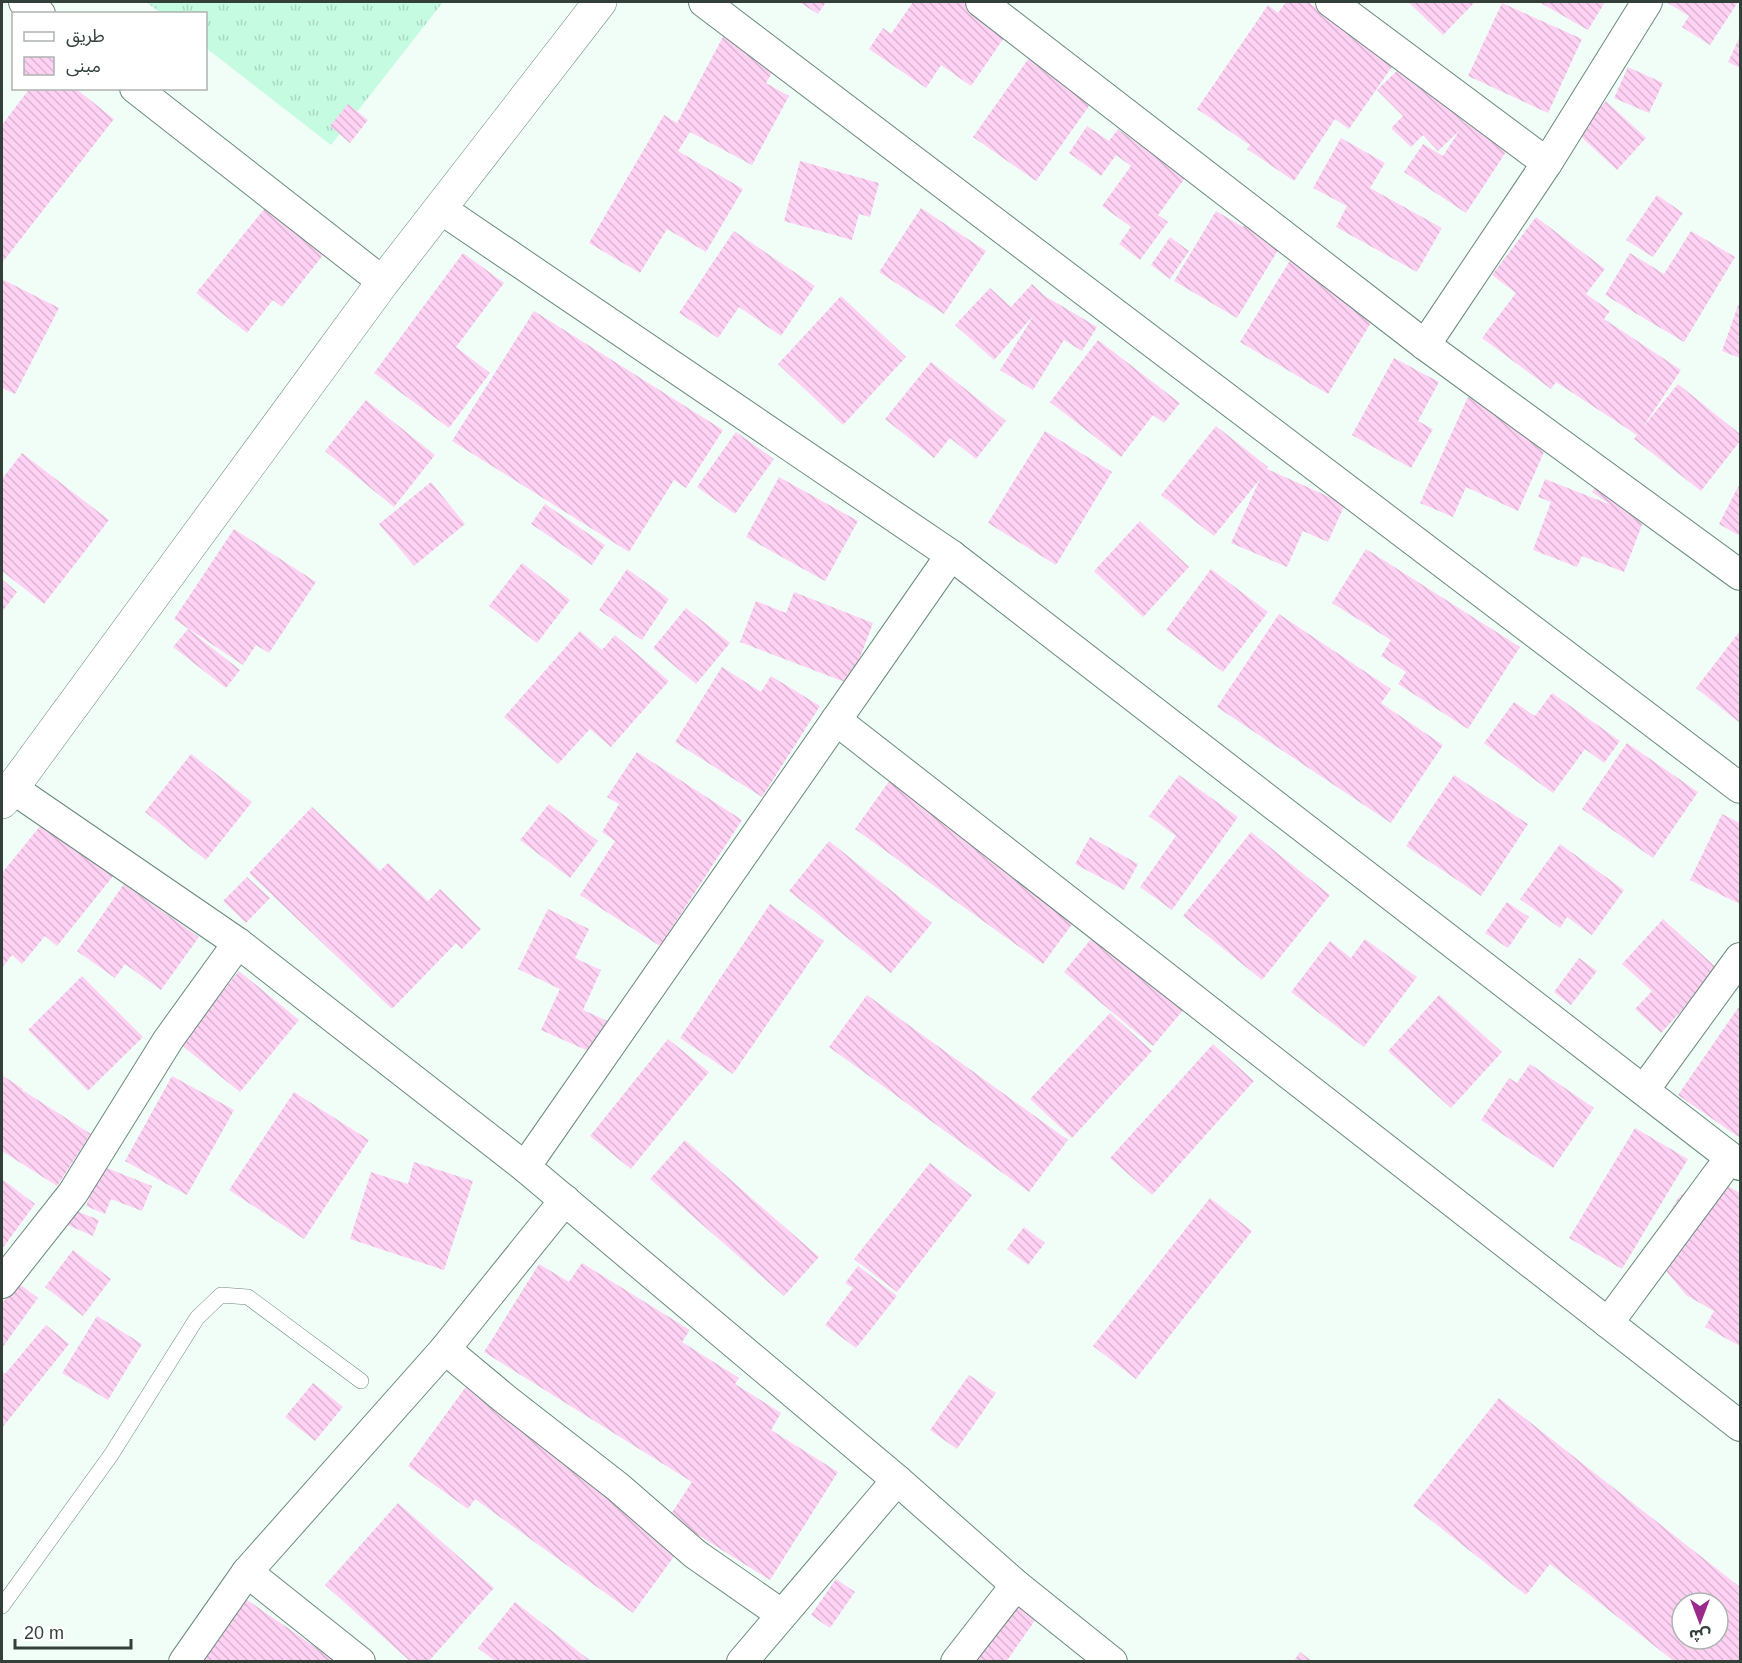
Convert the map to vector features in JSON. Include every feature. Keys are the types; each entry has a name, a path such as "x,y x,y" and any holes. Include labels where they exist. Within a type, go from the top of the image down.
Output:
{"main road":[{"path":"7,795 383,282 600,2"}],"street":[{"path":"24,2 37,12"},
{"path":"704,2 1740,788"},
{"path":"981,2 1425,345 1740,574"},
{"path":"1331,2 1547,163"},
{"path":"1425,345 1547,163 1647,2"},
{"path":"138,90 383,282"},
{"path":"441,209 951,555 1736,1161 1608,1323"},
{"path":"525,1167 951,555"},
{"path":"836,720 1740,1426"},
{"path":"7,795 238,943 525,1167 897,1480 1016,1585 1112,1662"},
{"path":"2,1283 73,1193 168,1040 238,943"},
{"path":"1644,1090 1740,958"},
{"path":"184,1662 247,1572 445,1349 565,1200"},
{"path":"445,1349 505,1399 618,1486 695,1554 782,1614"},
{"path":"742,1662 897,1480"},
{"path":"247,1572 360,1662"},
{"path":"956,1662 1016,1585"}],"lane":[{"path":"2,1606 111,1455 198,1318 221,1294 248,1297 361,1381"}],"green space":[{"path":"146,2 443,2 331,145 207,49 207,12 160,12"}],"building":[{"path":"799,2 826,2 818,14"},
{"path":"913,2 962,2 1008,32 971,86 941,65 926,88 869,49 883,28 891,34"},
{"path":"1286,2 1308,2 1396,61 1349,129 1335,119 1294,181 1247,149 1250,145 1197,109 1268,5 1278,13"},
{"path":"1408,2 1475,2 1443,35"},
{"path":"1539,2 1605,2 1588,30"},
{"path":"1666,2 1738,2 1710,45 1682,27 1689,16"},
{"path":"1502,3 1582,39 1548,113 1468,76"},
{"path":"724,35 777,64 766,83 789,96 752,165 690,132 678,151 743,189 706,252 667,229 640,273 589,243 664,115 677,123"},
{"path":"1740,36 1740,68 1728,62"},
{"path":"1031,55 1094,99 1036,181 973,137"},
{"path":"1405,63 1464,122 1508,149 1466,213 1404,172 1423,144 1443,156 1459,131 1438,151 1423,135 1411,147 1391,128 1403,116 1377,90"},
{"path":"1628,67 1663,83 1649,113 1614,98"},
{"path":"28,90 78,90 114,119 2,263 2,125"},
{"path":"1606,101 1646,138 1617,170 1577,133"},
{"path":"348,104 368,120 350,143 330,126"},
{"path":"1087,126 1109,141 1118,129 1185,178 1158,215 1168,222 1140,260 1119,244 1131,227 1102,206 1131,166 1116,155 1101,176 1069,153"},
{"path":"1341,138 1385,163 1370,188 1442,228 1417,272 1336,227 1347,206 1313,188"},
{"path":"800,161 879,183 870,217 859,214 852,240 784,221"},
{"path":"1657,195 1683,213 1653,257 1626,240"},
{"path":"265,208 324,254 282,307 273,300 247,333 196,293"},
{"path":"921,208 986,251 944,314 879,272"},
{"path":"1253,210 1289,232 1237,318 1174,281 1216,211 1243,227"},
{"path":"1536,217 1605,269 1586,294 1610,311 1604,319 1681,370 1643,427 1678,384 1740,434 1740,441 1701,491 1634,439 1637,435 1556,382 1551,389 1482,338 1516,293 1492,275"},
{"path":"734,231 815,286 781,336 739,307 718,338 679,313"},
{"path":"1691,231 1735,257 1684,342 1605,295 1630,253 1664,274"},
{"path":"1170,237 1189,251 1170,279 1151,265"},
{"path":"1297,249 1384,301 1328,394 1240,342"},
{"path":"463,253 504,283 456,347 490,373 449,428 374,373"},
{"path":"2,279 59,308 15,394 2,388"},
{"path":"1032,284 1045,296 1097,327 1082,351 1064,340 1033,390 1000,370 1034,315 994,360 955,325 990,288 1011,307"},
{"path":"841,296 906,357 843,425 778,364"},
{"path":"1740,300 1740,358 1722,351"},
{"path":"534,311 723,430 686,488 674,480 629,552 452,441"},
{"path":"1098,340 1180,403 1164,423 1153,415 1121,457 1050,402"},
{"path":"1394,358 1439,382 1418,421 1433,429 1411,468 1352,435"},
{"path":"931,362 1006,421 976,459 950,438 934,458 885,419"},
{"path":"1468,397 1552,434 1518,511 1466,487 1453,517 1420,503"},
{"path":"366,400 435,455 394,507 325,451"},
{"path":"1216,426 1268,467 1267,469 1345,504 1328,542 1303,531 1287,567 1231,543 1260,479 1214,536 1161,495"},
{"path":"1045,431 1112,472 1056,565 988,523"},
{"path":"736,432 774,459 735,514 697,487"},
{"path":"22,453 109,520 44,604 2,571 2,479"},
{"path":"1602,475 1645,517 1624,572 1582,556 1577,567 1533,550 1551,502 1538,497 1545,479 1611,505 1592,492"},
{"path":"779,477 858,521 825,581 746,537"},
{"path":"431,482 465,524 414,566 379,524"},
{"path":"1740,483 1740,536 1719,524"},
{"path":"545,504 605,545 592,565 531,524"},
{"path":"1140,521 1189,567 1143,617 1094,571"},
{"path":"234,529 316,582 269,653 256,645 243,665 174,619"},
{"path":"1366,549 1520,647 1468,729 1398,684 1406,672 1381,656 1391,640 1332,603"},
{"path":"522,563 570,600 537,643 489,606"},
{"path":"627,569 669,599 642,640 599,610"},
{"path":"1211,569 1268,612 1223,672 1166,630"},
{"path":"2,579 17,592 2,612"},
{"path":"794,592 873,623 850,684 740,642 756,601 786,613"},
{"path":"686,608 730,643 696,684 653,648"},
{"path":"1279,614 1391,689 1381,703 1443,745 1391,823 1217,707"},
{"path":"188,629 240,670 226,688 173,647"},
{"path":"580,631 602,650 615,635 669,681 611,747 590,729 558,764 504,717"},
{"path":"1740,631 1740,723 1696,688"},
{"path":"722,667 761,692 771,676 820,706 762,797 675,742"},
{"path":"1552,693 1620,741 1604,763 1585,749 1553,793 1484,743 1514,702 1535,716"},
{"path":"1627,743 1698,792 1653,858 1582,809"},
{"path":"637,752 742,820 660,946 580,895 615,841 602,832 619,804 607,797"},
{"path":"191,754 252,802 206,860 145,812"},
{"path":"1179,775 1238,817 1172,910 1140,887 1176,836 1149,816"},
{"path":"1454,775 1528,824 1481,896 1406,846"},
{"path":"890,780 1078,916 1043,964 855,829"},
{"path":"549,804 598,841 570,878 520,840"},
{"path":"312,807 380,871 388,863 428,901 440,889 481,929 462,949 456,943 392,1009 249,873"},
{"path":"1722,814 1740,823 1740,904 1690,880"},
{"path":"45,820 114,875 57,946 45,936 22,964 12,955 2,968 2,873"},
{"path":"1251,832 1330,895 1262,980 1183,916"},
{"path":"1090,837 1138,864 1124,890 1075,864"},
{"path":"829,841 932,923 891,973 789,891"},
{"path":"1560,844 1624,890 1592,935 1567,917 1560,928 1520,899"},
{"path":"247,877 270,898 246,923 223,901"},
{"path":"124,884 199,937 161,990 125,964 115,978 77,951"},
{"path":"1507,902 1529,917 1508,948 1485,933"},
{"path":"770,904 824,941 733,1074 680,1038"},
{"path":"548,909 589,929 575,958 601,970 583,1010 610,1022 595,1054 541,1030 560,989 518,969"},
{"path":"1663,919 1719,970 1661,1033 1635,1009 1652,991 1622,964"},
{"path":"1100,928 1189,1003 1153,1046 1064,972"},
{"path":"1365,939 1417,977 1364,1047 1291,992 1330,941 1351,958"},
{"path":"1579,958 1597,971 1571,1005 1554,992"},
{"path":"239,971 299,1020 240,1092 180,1044"},
{"path":"82,976 143,1037 88,1091 28,1030"},
{"path":"867,995 1068,1140 1029,1192 829,1047"},
{"path":"1439,995 1502,1052 1451,1108 1388,1051"},
{"path":"1740,1005 1740,1138 1678,1095"},
{"path":"1110,1013 1152,1051 1072,1138 1030,1099"},
{"path":"668,1039 709,1072 631,1169 590,1136"},
{"path":"1213,1044 1254,1081 1152,1195 1110,1158"},
{"path":"1530,1064 1594,1108 1553,1168 1481,1120 1509,1078 1517,1083"},
{"path":"3,1076 91,1134 57,1186 2,1151"},
{"path":"172,1076 234,1110 187,1195 125,1161"},
{"path":"294,1092 369,1140 304,1239 229,1190"},
{"path":"1635,1128 1688,1159 1622,1269 1569,1238"},
{"path":"685,1140 819,1257 784,1296 650,1179"},
{"path":"414,1162 473,1181 444,1270 350,1239 371,1172 408,1184"},
{"path":"930,1163 972,1195 897,1292 854,1259"},
{"path":"102,1166 152,1186 142,1211 111,1199 105,1214 86,1206"},
{"path":"1707,1174 1740,1193 1740,1346 1705,1327 1714,1311 1686,1295 1649,1250 1678,1198"},
{"path":"2,1179 35,1204 2,1249"},
{"path":"1210,1198 1252,1231 1136,1379 1093,1346"},
{"path":"69,1208 99,1220 93,1236 63,1223"},
{"path":"1024,1227 1045,1243 1028,1265 1007,1249"},
{"path":"73,1250 111,1279 83,1316 45,1287"},
{"path":"582,1263 690,1330 682,1342 739,1378 735,1384 781,1413 771,1430 838,1472 770,1580 669,1517 692,1482 484,1352 539,1264 569,1282"},
{"path":"858,1266 897,1296 856,1348 825,1325 853,1288 845,1283"},
{"path":"17,1282 38,1298 2,1348 2,1304"},
{"path":"97,1316 142,1344 108,1400 62,1373"},
{"path":"46,1325 69,1344 2,1428 2,1371 5,1374"},
{"path":"969,1375 996,1393 957,1449 930,1430"},
{"path":"313,1383 343,1407 315,1441 285,1417"},
{"path":"468,1384 678,1551 633,1613 475,1499 468,1509 408,1466"},
{"path":"1499,1398 1740,1587 1740,1662 1675,1662 1550,1564 1526,1595 1413,1506"},
{"path":"398,1503 494,1588 428,1662 411,1662 325,1585"},
{"path":"836,1579 855,1592 830,1628 811,1615"},
{"path":"237,1593 337,1662 189,1662"},
{"path":"1010,1596 1038,1616 1006,1662 964,1662"},
{"path":"515,1602 592,1662 496,1662 478,1648"},
{"path":"1300,1652 1313,1662 1293,1662"}]}
